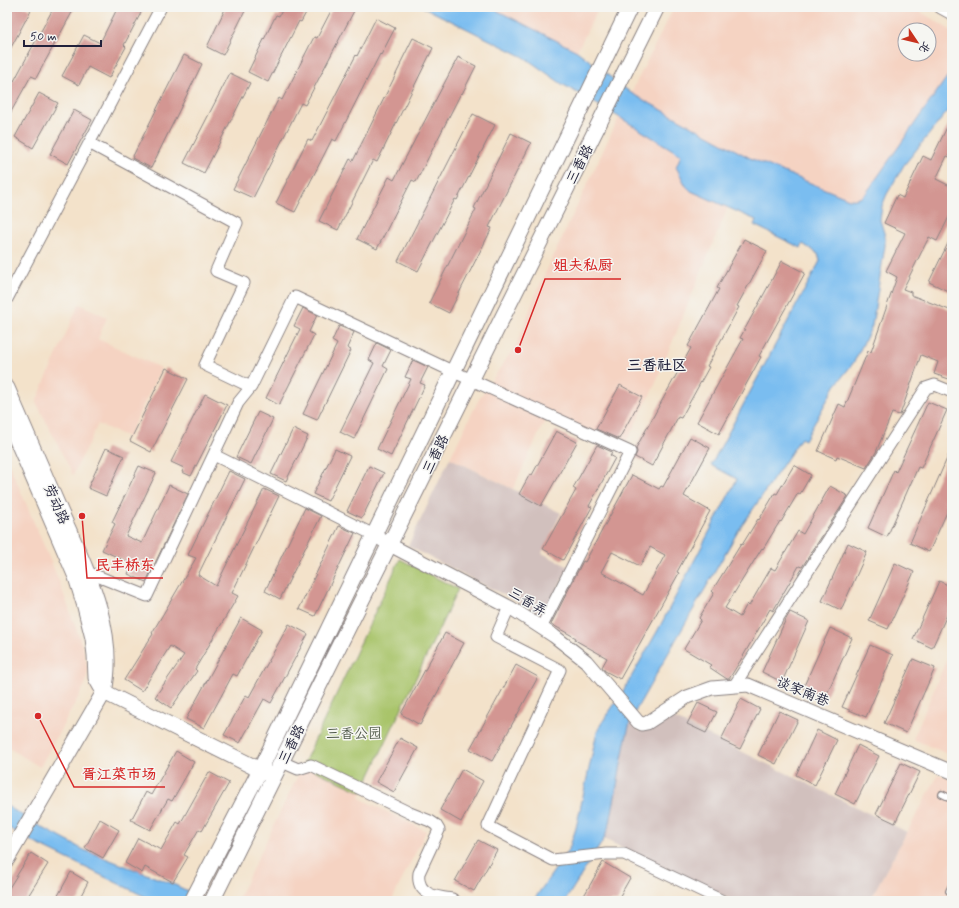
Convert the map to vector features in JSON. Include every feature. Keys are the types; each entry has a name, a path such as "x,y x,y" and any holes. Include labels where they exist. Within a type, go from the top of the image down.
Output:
{"main road":[{"name":"三香路","path":"195,896 260,770 630,7"},
{"name":"三香路","path":"213,901 657,7"},
{"name":"劳动路","path":"7,388 87,572 101,616 108,663 104,692 7,859"},
{"name":"劳动路","path":"7,418 78,584 89,621 94,646 96,678 104,692"},
{"path":"104,692 274,777"}],"street":[{"path":"7,300 161,7"},
{"path":"941,7 952,13"},
{"path":"89,143 237,223 216,271 244,283 205,365 251,387"},
{"path":"87,572 147,596 238,403 251,387 295,297 471,380 630,452 541,628"},
{"path":"734,686 926,388 935,385 952,392"},
{"path":"214,455 374,535"},
{"name":"三香弄","path":"374,535 390,545 509,607 554,636 586,662 640,723"},
{"path":"509,607 496,637 560,670 488,826 553,860 606,854 624,854 724,901"},
{"name":"谈家南巷","path":"640,723 647,723 687,697 712,688 748,685 952,772"},
{"path":"282,762 298,769 311,765 410,813 430,821 439,830 418,878 422,887 433,897 452,899 455,901"}],"lane":[{"path":"942,794 952,800"},
{"path":"952,885 949,891 952,893"}],"shaded area":[{"path":"490,7 599,7 577,51"},
{"path":"674,7 913,7 952,31 952,70 867,192 859,198 855,200 849,199 758,162 631,93"},
{"path":"619,117 681,155 692,191 728,207 653,389 622,451 547,416 513,489 450,458 479,399 516,345 536,293"},
{"path":"79,304 107,317 98,339 161,368 128,437 98,424 73,475 36,402"},
{"path":"450,458 561,513 542,553 569,567 543,615 408,546"},
{"path":"7,459 59,581 83,648 88,671 85,685 40,767 7,747"},
{"path":"950,651 952,651 952,756 913,739"},
{"path":"667,715 907,832 869,901 734,901 604,839 610,823 620,765 630,722 639,731 646,730"},
{"path":"303,765 362,792 359,798 426,831 392,900 394,901 237,901"},
{"path":"939,774 952,780 952,901 869,901"}],"green space":[{"name":"三香公园","path":"400,559 458,589 362,792 303,765"}],"water":[{"path":"423,7 490,7 577,51 631,93 750,158 849,199 859,198 867,192 952,70 952,106 904,165 887,194 882,206 880,220 885,236 885,246 872,326 854,362 835,386 805,440 801,438 737,533 637,708 630,722 625,743 610,823 604,839 565,901 533,901 570,846 576,828 597,732 622,693 658,630 737,479 711,465 820,261 818,254 803,244 801,248 754,225 756,220 691,191 686,186 676,167 681,155 562,84 524,57"},
{"path":"7,806 43,828 84,850 175,885 209,901 154,901 33,842 7,827"}],"building":[{"path":"9,7 26,7 31,10 7,55 7,10"},
{"path":"54,7 75,7 36,78 31,76 7,119 7,77 14,81"},
{"path":"118,7 144,7 124,45 126,47 109,78 88,67 79,85 62,76 84,35 100,43"},
{"path":"226,7 247,7 223,55 207,47"},
{"path":"284,7 309,7 301,22 299,21 268,82 248,72 276,15 279,16"},
{"path":"333,7 356,7 305,105 301,103 253,198 233,189 279,98 282,100 314,37 317,38"},
{"path":"376,18 395,28 381,55 380,54 336,141 332,139 295,212 276,203 308,139 312,141"},
{"path":"413,38 433,48 377,162 373,160 338,230 319,221 350,159 353,161"},
{"path":"184,55 202,64 151,168 132,158"},
{"path":"458,57 476,66 416,182 412,180 377,249 357,239 389,177 394,180"},
{"path":"230,73 250,83 204,173 184,163"},
{"path":"39,93 58,103 33,148 15,137"},
{"path":"74,110 92,120 68,164 50,154"},
{"path":"473,114 495,125 457,200 455,199 418,271 398,261"},
{"path":"952,117 952,158 947,156 936,179 952,187 952,211 937,241 929,237 903,289 911,292 911,295 952,311 952,380 934,374 938,362 921,355 900,415 892,413 876,452 866,468 837,456 836,459 818,451 839,404 845,407 868,351 871,352 897,277 886,271 905,233 884,223 897,195 903,198 923,156 931,160"},
{"path":"511,133 531,143 489,227 492,228 449,313 429,303 476,209 474,208"},
{"path":"952,235 952,293 929,282"},
{"path":"744,239 767,251 707,366 709,367 681,418 678,417 652,466 635,457 637,452 636,448 691,348 688,346 719,289 717,288"},
{"path":"782,261 805,273 759,356 761,357 719,434 697,422 743,339 740,338"},
{"path":"303,308 317,315 309,332 314,335 279,405 266,398 300,329 294,326"},
{"path":"339,326 354,332 347,348 351,350 317,420 303,414 337,344 332,341"},
{"path":"377,343 391,350 383,366 388,369 354,439 340,432 374,363 369,360"},
{"path":"413,360 428,367 420,383 425,385 391,456 377,449 411,379 405,377"},
{"path":"166,368 188,379 151,452 130,441"},
{"path":"620,385 642,397 619,439 596,429"},
{"path":"205,394 227,405 191,476 182,472 184,468 171,462"},
{"path":"928,402 947,410 921,468 918,467 887,537 868,528 894,470 896,472"},
{"path":"258,412 273,419 251,464 236,457"},
{"path":"293,429 308,436 286,481 271,474"},
{"path":"556,431 577,442 541,506 519,494 530,474 532,475"},
{"path":"690,437 710,448 684,496 710,511 677,572 679,573 620,679 605,671 602,667 607,658 575,640 576,638 551,624 583,561 585,562 632,475 659,489 661,486 663,487","holes":["650,547 665,555 643,595 601,572 612,552 640,566"]},
{"path":"597,445 612,452 610,455 615,458 589,506 592,507 563,560 543,549 576,490 573,488"},
{"path":"952,447 952,501 929,552 910,543"},
{"path":"106,448 124,456 106,496 88,488"},
{"path":"335,449 350,456 328,501 313,494"},
{"path":"794,465 811,475 800,494 798,493 781,522 780,521 763,549 762,548 725,608 740,617 747,604 749,606 771,568 775,570 798,531 803,534 830,486 848,496 802,567 799,566 773,611 770,609 742,658 729,679 727,679 709,667 711,665 684,649 701,620 699,618 714,593 712,591 775,493 777,494"},
{"path":"139,466 156,473 126,536 142,543 169,485 188,494 146,582 128,574 132,564 102,550 115,524 112,522"},
{"path":"369,466 384,473 362,518 347,511"},
{"path":"229,471 245,479 198,575 216,586 264,489 279,496 232,593 238,596 195,669 197,671 171,708 155,697 184,655 170,646 142,691 124,680 153,634 152,633 196,558 188,555"},
{"path":"305,508 321,516 280,599 265,591"},
{"path":"339,526 355,533 315,616 299,609"},
{"path":"848,543 867,552 841,610 822,601"},
{"path":"895,563 914,572 888,629 869,621"},
{"path":"939,581 952,587 952,604 932,648 913,639"},
{"path":"790,612 809,621 782,682 762,672"},
{"path":"241,618 262,630 237,676 233,674 204,728 186,719"},
{"path":"289,624 308,634 271,703 264,699 240,743 224,735 246,695 249,697"},
{"path":"830,628 852,638 825,698 803,688"},
{"path":"445,633 464,643 420,725 401,714"},
{"path":"870,645 893,655 866,717 842,707"},
{"path":"913,659 935,668 906,733 884,723"},
{"path":"516,665 538,677 492,761 470,749"},
{"path":"741,699 760,709 740,749 721,740"},
{"path":"698,703 717,712 706,733 687,724"},
{"path":"779,711 798,720 776,764 758,755"},
{"path":"817,730 837,740 815,785 796,775"},
{"path":"400,738 418,748 394,792 376,782"},
{"path":"858,745 879,756 855,804 835,794"},
{"path":"176,751 194,762 172,801 168,799 150,830 131,820 146,792 151,795"},
{"path":"901,763 920,772 895,823 876,814"},
{"path":"462,769 483,781 461,822 440,810"},
{"path":"209,772 229,783 202,831 199,829 184,855 188,857 173,882 145,867 142,873 125,863 138,838 161,850 177,822 180,824"},
{"path":"100,819 119,830 103,858 85,848"},
{"path":"478,840 497,850 474,891 455,881"},
{"path":"31,853 48,864 25,901 7,901 7,891"},
{"path":"603,862 630,878 617,901 581,901"},
{"path":"71,872 88,882 78,901 55,901"}],"place":[{"name":"姐夫私厨","path":"518,350"},
{"name":"民丰桥东","path":"82,516"},
{"name":"胥江菜市场","path":"38,716"}],"district":[{"name":"三香社区","path":"657,365"}]}
